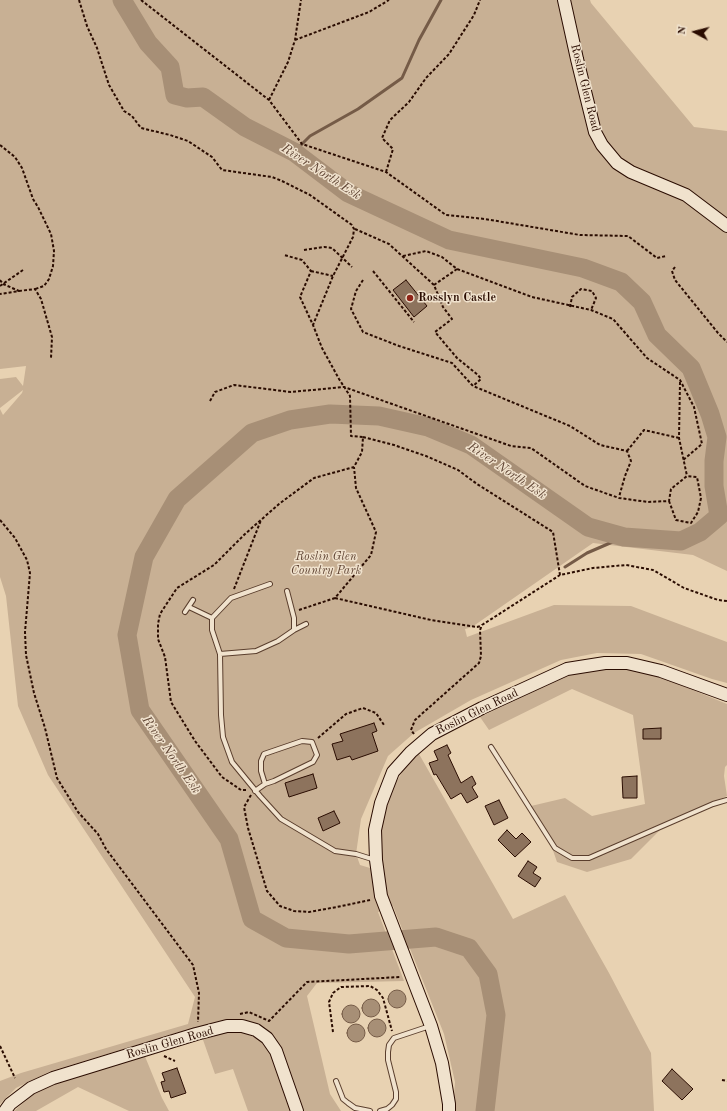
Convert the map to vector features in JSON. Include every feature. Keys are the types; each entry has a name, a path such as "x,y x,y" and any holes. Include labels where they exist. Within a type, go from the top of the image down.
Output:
{"main road":[{"name":"Roslin Glen Road","path":"564,0 595,132 602,145 617,163 626,169 686,195 727,226"},
{"name":"Roslin Glen Road","path":"449,1111 442,1063 431,1026 381,896 376,860 375,830 381,803 394,772 411,752 432,734 482,708 567,669 605,663 627,663 661,671 727,695"},
{"name":"Roslin Glen Road","path":"5,1111 10,1104 31,1088 53,1078 196,1034 227,1026 242,1026 256,1030 267,1038 276,1051 297,1111"}],"lane":[{"path":"270,584 231,598 212,618 212,630 220,654 221,715 223,737 232,762 281,819 335,851 356,854 376,860"},
{"path":"287,591 294,618 294,630"},
{"path":"185,612 193,600"},
{"path":"189,607 212,618"},
{"path":"220,654 256,652 306,624"},
{"path":"255,790 313,762 317,755 312,742 302,741 264,754 261,761 261,772 265,784"},
{"path":"491,747 555,848 572,858 589,858 727,800"},
{"path":"380,1111 387,1109 396,1100 396,1092 388,1060 388,1052 394,1038 431,1026"},
{"path":"336,1081 343,1099 355,1108 370,1111"}],"path":[{"path":"79,0 109,85 124,111 132,116 141,128 170,135 188,142 212,157 222,170 272,177 282,181 310,195 352,225 354,229 389,244 434,285 443,307 452,318 436,332 457,358 481,379 473,386"},
{"path":"141,0 269,100 302,144 386,172 446,215 485,219 580,235 628,236 657,258 666,256"},
{"path":"269,100 288,62 295,40 301,0"},
{"path":"295,40 369,12 389,0"},
{"path":"386,172 393,150 382,138 390,120 409,102 426,78 450,54 474,15 480,0"},
{"path":"0,145 15,157 22,168 33,199 51,234 54,251 53,266 44,286 35,289 0,294"},
{"path":"314,325 332,276 353,237 354,229"},
{"path":"304,250 324,247 332,248 352,267"},
{"path":"403,256 426,251 442,257 457,269 532,297 591,310 613,319 647,358 680,380 694,407 702,444 683,460"},
{"path":"284,255 302,260 312,271 332,276"},
{"path":"675,267 672,271 675,280 727,342"},
{"path":"434,285 457,269"},
{"path":"0,286 23,270"},
{"path":"373,270 414,322"},
{"path":"312,271 300,297 314,325 322,348 339,380 350,396 351,436 363,437 394,445 426,456 458,470 477,484 553,532 560,575"},
{"path":"0,280 3,284 19,291"},
{"path":"363,280 356,291 351,310 363,332 398,346 452,362 473,386 570,426 600,445 627,451"},
{"path":"35,289 41,299 52,337 51,358"},
{"path":"570,306 572,297 581,289 592,291 596,298 591,310"},
{"path":"452,362 457,358"},
{"path":"680,380 679,438 687,476"},
{"path":"210,400 215,392 234,385 291,392 344,387 511,446 531,448 585,486 619,498 648,502 669,501"},
{"path":"627,451 644,430 679,438"},
{"path":"335,598 371,555 376,532 356,488 354,467 362,452 363,437"},
{"path":"619,498 631,461 627,451"},
{"path":"255,790 241,790 222,777 195,741 171,702 165,657 158,639 160,614 177,588 214,565 279,504 314,478 354,467"},
{"path":"687,476 697,477 701,498 698,512 691,523 676,520 669,501 671,489 687,476"},
{"path":"0,520 15,538 27,560 30,573 25,632 26,655 34,693 45,728 57,778 78,812 98,834 106,849 193,965 199,993 198,1024"},
{"path":"231,598 261,520"},
{"path":"292,612 335,598 431,620 477,627 560,575 592,568 626,565 653,570 684,588 718,600 727,601"},
{"path":"421,743 411,730 415,720 479,663 481,656 480,630 482,625"},
{"path":"312,742 346,714 363,708 376,713 384,725"},
{"path":"255,790 244,807 248,828 267,891 280,906 294,911 309,912 373,899"},
{"path":"269,1021 307,982 411,975"},
{"path":"333,1032 329,1002 333,992 341,987 370,986 377,990 383,998 394,1038"},
{"path":"0,1046 15,1078"},
{"path":"722,1080 727,1081"}],"green space":[{"name":"Roslin Glen Country Park","path":"0,0 590,0 694,127 727,131 727,571 693,555 593,543 472,627 465,629 467,637 554,605 631,606 727,642 727,683 641,654 597,653 561,660 471,700 414,733 388,756 361,819 356,854 360,865 370,868 382,866 380,832 392,789 406,766 419,754 513,919 565,895 609,973 651,1053 654,1111 453,1111 455,1082 444,1034 393,906 378,912 404,981 317,983 307,996 330,1094 341,1111 302,1111 260,1027 243,1019 189,1029 51,1071 16,1088 0,1104 0,1081 21,1073 188,1024 195,997 48,775 18,706 6,596 0,577 0,409 3,415 23,390 0,408 0,379 16,377 23,386 26,366 0,369"},
{"path":"605,668 628,669 661,677 727,704 727,765 725,767 724,776 727,796 669,821 631,859 587,872 557,862 547,833 531,806 565,798 592,816 645,804 633,715 572,689 489,730 480,717 568,676"},
{"path":"223,1032 241,1032 264,1041 275,1061 293,1111 248,1111 233,1069 215,1074 202,1037"},
{"path":"144,1054 169,1111 129,1111 78,1087 36,1111 14,1111 38,1090 64,1078"}],"shaded area":[{"path":"393,990 401,990 406,995 404,1006 401,1008 393,1008 388,1003 388,995"},
{"path":"367,999 375,999 380,1004 378,1015 375,1017 367,1017 362,1012 362,1004"},
{"path":"347,1005 355,1005 360,1010 358,1021 355,1023 347,1023 342,1018 342,1010"},
{"path":"373,1019 381,1019 386,1024 384,1035 381,1037 373,1037 368,1032 368,1024"},
{"path":"352,1024 360,1024 365,1029 363,1040 360,1042 352,1042 347,1037 347,1029"}],"building":[{"name":"Rosslyn Castle","path":"406,280 427,306 414,317 393,290"},
{"path":"374,723 377,731 372,733 378,751 352,760 350,756 337,760 332,744 343,741 340,734"},
{"path":"661,728 661,739 643,739 643,729"},
{"path":"447,745 451,753 448,755 461,783 472,776 476,784 472,787 478,797 467,803 461,793 451,799 436,774 434,775 429,763 438,760 434,751"},
{"path":"313,774 317,788 289,797 285,783"},
{"path":"637,776 637,798 623,798 622,777"},
{"path":"499,800 508,818 494,825 485,806"},
{"path":"334,811 340,823 323,831 318,818"},
{"path":"507,830 516,839 522,833 531,842 515,857 498,840"},
{"path":"528,861 537,867 533,873 541,878 535,887 518,876"},
{"path":"177,1068 186,1093 171,1098 169,1091 164,1092 161,1082 165,1081 162,1073"},
{"path":"672,1069 693,1089 682,1100 662,1081"}],"waterway":[{"name":"River North Esk","path":"122,0 148,43 170,67 175,95 187,98 203,97 245,127 294,152 348,193 449,240 583,268 621,282 642,302 657,335 691,368 710,414 717,437 714,461 714,486 719,516 700,532 681,541 624,537 588,527 471,445 428,427 379,416 330,414 290,420 252,433 177,499 144,557 127,635 140,710 229,839 252,919 286,938 349,944 436,937 469,948 488,974 496,1015 485,1111"},
{"path":"294,152 310,136 358,109 402,78 419,40 441,0"},
{"path":"719,516 727,518"},
{"path":"565,567 587,553 624,537"}],"place":[{"name":"Rosslyn Castle","path":"410,298"}]}
